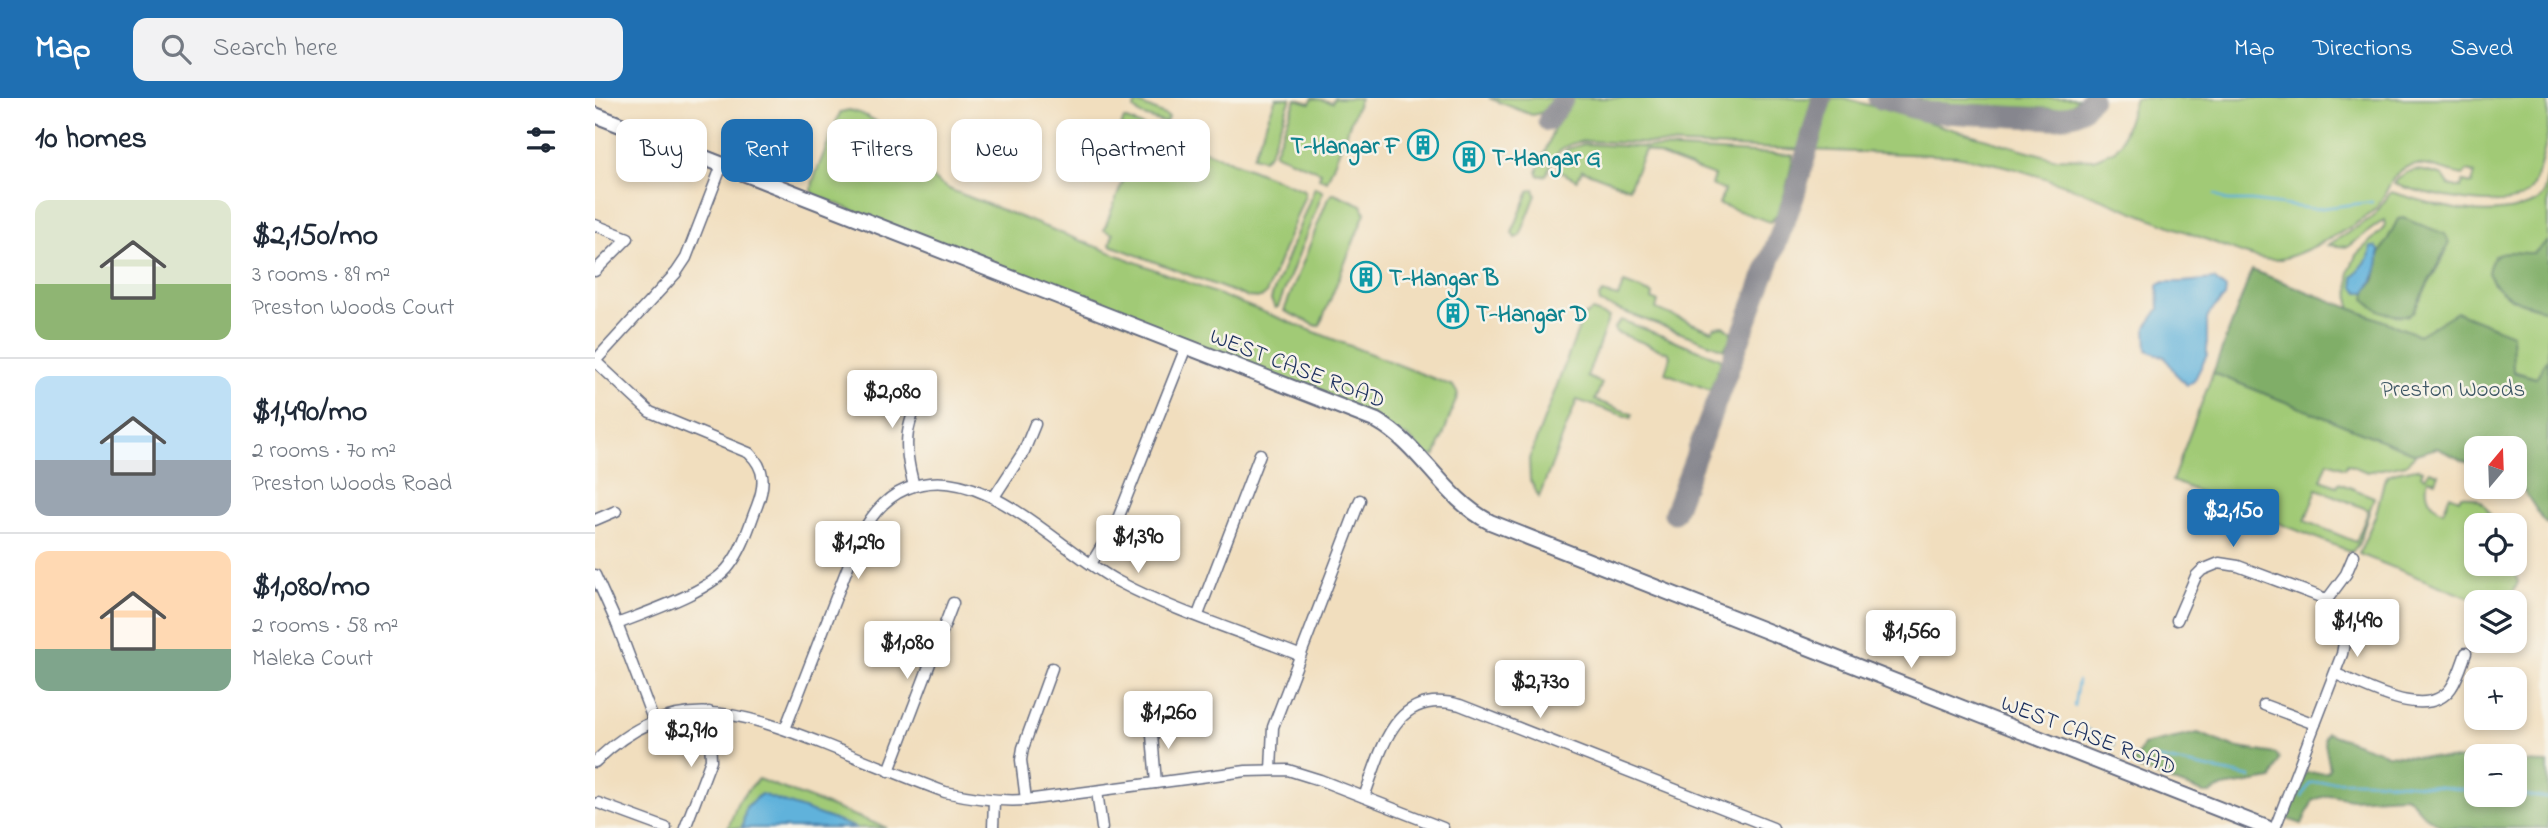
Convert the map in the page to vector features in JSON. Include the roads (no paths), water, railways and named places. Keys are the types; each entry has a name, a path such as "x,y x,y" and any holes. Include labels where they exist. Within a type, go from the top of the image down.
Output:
{"main road":[{"name":"WEST CASE ROAD","path":"595,115 721,166"},
{"name":"WEST CASE ROAD","path":"765,182 1386,425 1408,444 1461,504 1511,531 2267,828"}],"street":[{"path":"617,624 705,587 730,567 744,539 764,484 762,471 749,453 650,412 595,361 664,288 681,265 721,168"},
{"path":"595,225 628,237 595,271"},
{"path":"1091,564 1117,521 1186,347"},
{"path":"914,486 905,442 927,379"},
{"path":"994,497 1024,451 1035,424"},
{"path":"1198,615 1260,454"},
{"path":"785,729 863,531 879,507 901,491 934,482 950,482 981,490 1091,564 1142,594 1299,655"},
{"path":"1271,770 1273,727 1360,500"},
{"path":"595,520 616,511"},
{"path":"2326,601 2346,574 2354,555"},
{"path":"2177,620 2196,576 2210,565 2219,563 2238,566 2326,601 2339,616 2345,635 2336,674 2275,828"},
{"path":"595,575 617,624 654,722"},
{"path":"889,771 954,603"},
{"path":"2336,674 2406,701 2425,704 2443,697 2450,690 2466,653"},
{"path":"1026,800 1022,775 1023,748 1052,668"},
{"path":"1364,797 1395,723 1413,707 1436,701 1460,705 1773,828"},
{"path":"2264,705 2315,724"},
{"path":"685,828 711,760 709,712"},
{"path":"595,762 613,744 654,722 682,714 730,713 785,729 945,792 994,801 1026,800 1271,770 1304,774 1443,828"},
{"path":"1156,715 1151,735 1156,783"},
{"path":"1097,791 1102,828"},
{"path":"993,828 994,801"},
{"path":"598,803 666,828"}],"water":[{"path":"2371,247 2379,250 2378,267 2366,292 2359,292 2354,287 2353,277 2369,258"},
{"path":"2214,279 2226,289 2225,297 2207,319 2207,355 2194,381 2187,385 2165,357 2147,350 2146,327 2159,309 2158,285 2164,282"},
{"path":"761,794 857,828 742,828 746,807"}],"waterway":[{"path":"2215,194 2227,201 2251,201 2314,209 2372,202"},
{"path":"2074,706 2078,681"},
{"path":"2087,729 2114,745"},
{"path":"2151,757 2250,777"},
{"path":"2302,797 2310,783 2331,781 2393,782 2464,790"},
{"path":"2527,795 2548,798"}],"place":[{"name":"T-Hangar F","path":"1423,145"},
{"name":"T-Hangar G","path":"1469,157"},
{"name":"T-Hangar B","path":"1366,277"},
{"name":"T-Hangar D","path":"1453,313"}],"park label":[{"name":"Preston Woods","path":"2453,388"}]}
